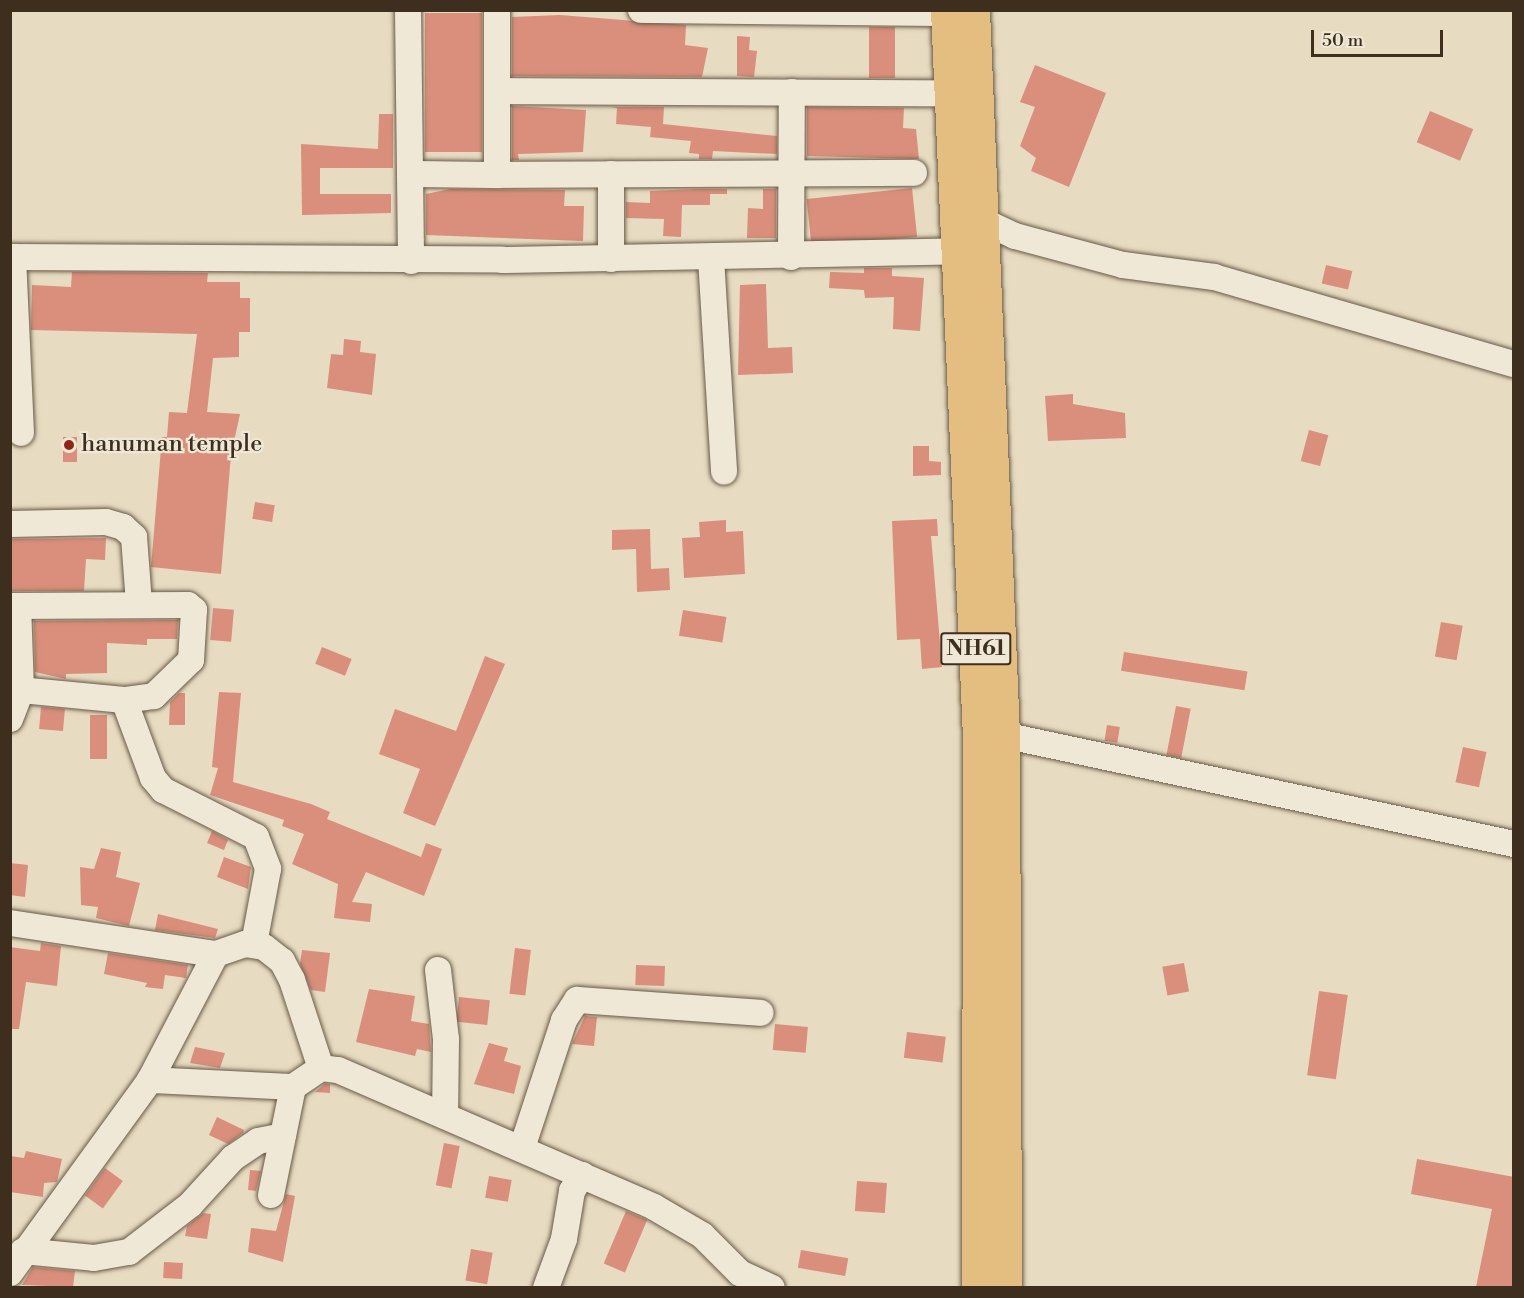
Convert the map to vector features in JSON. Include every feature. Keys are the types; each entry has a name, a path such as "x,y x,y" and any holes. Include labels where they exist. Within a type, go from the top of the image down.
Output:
{"highway":[{"name":"NH61","path":"956,11 951,93 977,242 978,1287"},
{"name":"NH61","path":"956,11 977,242 1004,735 1005,1287"}],"street":[{"path":"408,10 411,261"},
{"path":"497,10 497,175"},
{"path":"640,10 956,11"},
{"path":"497,91 951,93"},
{"path":"791,257 792,92"},
{"path":"410,174 914,173"},
{"path":"611,174 611,259"},
{"path":"21,433 12,257 411,261 791,257 977,242 1015,236 1123,264 1214,277 1514,364"},
{"path":"711,258 724,472"},
{"path":"10,524 106,522 123,527 134,537 139,604"},
{"path":"10,719 21,690 14,606 188,605 194,610 191,660 154,696 124,700 21,690"},
{"path":"124,700 153,778 163,790 256,837 268,869 254,944"},
{"path":"1004,735 1514,844"},
{"path":"10,923 216,954 254,944 282,961 321,1068"},
{"path":"10,1273 23,1251 150,1080 216,954"},
{"path":"438,970 446,1039 445,1116"},
{"path":"522,1148 564,1020 577,1000 760,1013"},
{"path":"150,1080 293,1087 321,1068"},
{"path":"321,1068 382,1086 686,1224 740,1273 772,1287"},
{"path":"272,1195 293,1087"},
{"path":"23,1251 94,1258 129,1252 190,1205 233,1158 258,1141 283,1136"},
{"path":"546,1287 564,1239 572,1191 582,1175"}],"building":[{"path":"425,13 482,13 482,152 425,152"},
{"path":"560,15 686,25 685,45 708,48 702,77 512,76 512,17"},
{"path":"869,27 895,27 895,78 869,78"},
{"path":"737,36 750,37 749,50 757,51 754,77 737,76"},
{"path":"1035,65 1106,93 1069,187 1031,171 1036,158 1020,146 1035,107 1020,102"},
{"path":"512,106 586,110 583,152 518,154 519,160 512,160"},
{"path":"611,107 664,107 663,124 777,136 777,154 713,151 712,159 699,159 699,154 689,153 691,141 650,137 651,127 616,124 617,108"},
{"path":"807,107 904,108 903,128 916,129 919,159 807,156"},
{"path":"1430,111 1473,129 1460,161 1417,142"},
{"path":"379,114 393,114 393,168 320,168 320,194 391,194 391,213 302,215 301,144 378,149"},
{"path":"912,188 917,237 812,248 807,199"},
{"path":"450,189 565,190 564,206 584,206 583,241 426,235 426,194"},
{"path":"727,189 727,194 710,194 710,205 682,205 681,237 663,236 664,219 626,218 626,202 650,203 650,191"},
{"path":"763,189 776,189 776,238 747,238 748,208 763,209"},
{"path":"1326,265 1352,271 1348,290 1322,284"},
{"path":"864,268 892,268 892,276 924,278 920,331 893,329 894,297 865,298 864,290 829,288 830,272 864,273"},
{"path":"72,272 208,273 207,282 240,282 240,298 250,298 250,332 239,332 239,357 213,358 207,412 240,414 231,455 221,574 151,567 162,437 167,437 169,412 187,413 197,334 31,330 32,285 71,287"},
{"path":"766,284 768,348 792,347 793,373 738,375 740,285"},
{"path":"344,339 361,341 360,352 376,354 372,395 327,388 331,354 343,355"},
{"path":"1073,394 1073,404 1125,413 1126,438 1048,441 1045,396"},
{"path":"1309,430 1328,435 1320,466 1301,461"},
{"path":"63,437 77,437 77,462 63,462"},
{"path":"913,446 929,446 929,461 941,462 941,475 913,476"},
{"path":"255,502 275,505 272,522 252,519"},
{"path":"937,519 938,536 931,536 942,667 922,669 920,639 897,640 892,521"},
{"path":"726,520 726,532 743,531 745,574 684,578 682,538 700,537 699,522"},
{"path":"650,529 651,569 669,568 670,590 637,592 636,549 612,550 612,530"},
{"path":"106,538 105,560 86,559 84,591 10,591 10,539"},
{"path":"213,608 234,610 231,642 210,640"},
{"path":"683,610 726,617 722,643 679,636"},
{"path":"178,620 177,639 147,639 147,645 107,643 107,673 66,674 66,679 35,672 34,621"},
{"path":"1441,622 1463,626 1457,660 1435,656"},
{"path":"322,647 352,659 345,676 315,664"},
{"path":"1124,652 1247,672 1244,690 1121,671"},
{"path":"485,656 505,664 435,826 403,813 420,769 379,754 395,709 456,731"},
{"path":"219,692 241,693 233,782 311,804 330,812 327,819 421,857 426,843 442,849 424,896 366,872 352,902 372,904 370,922 334,918 338,884 292,864 304,834 282,826 284,820 210,795 218,768 212,767"},
{"path":"179,693 185,693 185,725 169,725 170,702"},
{"path":"1176,706 1191,709 1181,758 1166,755"},
{"path":"41,707 65,709 63,731 39,729"},
{"path":"90,715 107,715 107,759 90,759"},
{"path":"1107,725 1120,727 1117,743 1104,741"},
{"path":"1463,747 1486,752 1479,787 1456,782"},
{"path":"212,831 228,840 224,850 207,843"},
{"path":"101,848 121,852 116,877 140,883 129,926 96,918 98,907 81,905 80,867 94,869"},
{"path":"224,857 251,867 248,889 217,877"},
{"path":"10,863 28,865 25,897 10,895"},
{"path":"158,914 218,929 215,938 155,930"},
{"path":"41,943 61,946 57,986 26,982 19,1029 10,1029 10,947 40,951"},
{"path":"515,948 531,950 525,996 509,994"},
{"path":"302,950 330,953 325,992 311,990 300,964"},
{"path":"108,953 188,965 186,978 165,975 163,989 145,987 147,983 104,974"},
{"path":"1184,963 1189,992 1167,995 1162,967"},
{"path":"636,965 665,966 664,986 635,985"},
{"path":"369,989 415,996 411,1021 429,1024 431,1052 417,1049 415,1056 356,1042"},
{"path":"1319,991 1348,995 1336,1079 1307,1075"},
{"path":"459,997 490,1000 487,1025 456,1022"},
{"path":"585,1016 597,1017 594,1046 572,1044"},
{"path":"775,1024 808,1027 806,1053 773,1050"},
{"path":"907,1032 946,1037 943,1063 904,1058"},
{"path":"489,1043 508,1048 504,1061 521,1066 514,1094 474,1084"},
{"path":"195,1047 225,1053 220,1068 190,1063"},
{"path":"325,1084 330,1084 330,1093 315,1092"},
{"path":"217,1117 244,1130 243,1133 228,1144 209,1135"},
{"path":"444,1143 460,1146 452,1188 436,1185"},
{"path":"26,1151 62,1159 57,1182 44,1183 43,1197 10,1192 10,1156 24,1158"},
{"path":"1417,1159 1514,1177 1514,1287 1476,1287 1492,1209 1411,1194"},
{"path":"105,1168 123,1181 103,1208 85,1196"},
{"path":"250,1170 261,1171 256,1191 248,1190"},
{"path":"489,1176 512,1180 508,1202 485,1198"},
{"path":"857,1181 887,1183 885,1213 855,1211"},
{"path":"286,1194 295,1196 283,1262 248,1252 251,1228 276,1231"},
{"path":"626,1211 647,1220 625,1272 604,1263"},
{"path":"203,1213 211,1214 207,1239 185,1236 187,1226"},
{"path":"471,1249 493,1253 487,1284 465,1281"},
{"path":"801,1250 848,1258 845,1276 798,1268"},
{"path":"164,1262 183,1263 182,1279 163,1278"},
{"path":"33,1267 75,1271 73,1287 22,1285"}],"place":[{"name":"hanuman temple","path":"69,445"}]}
